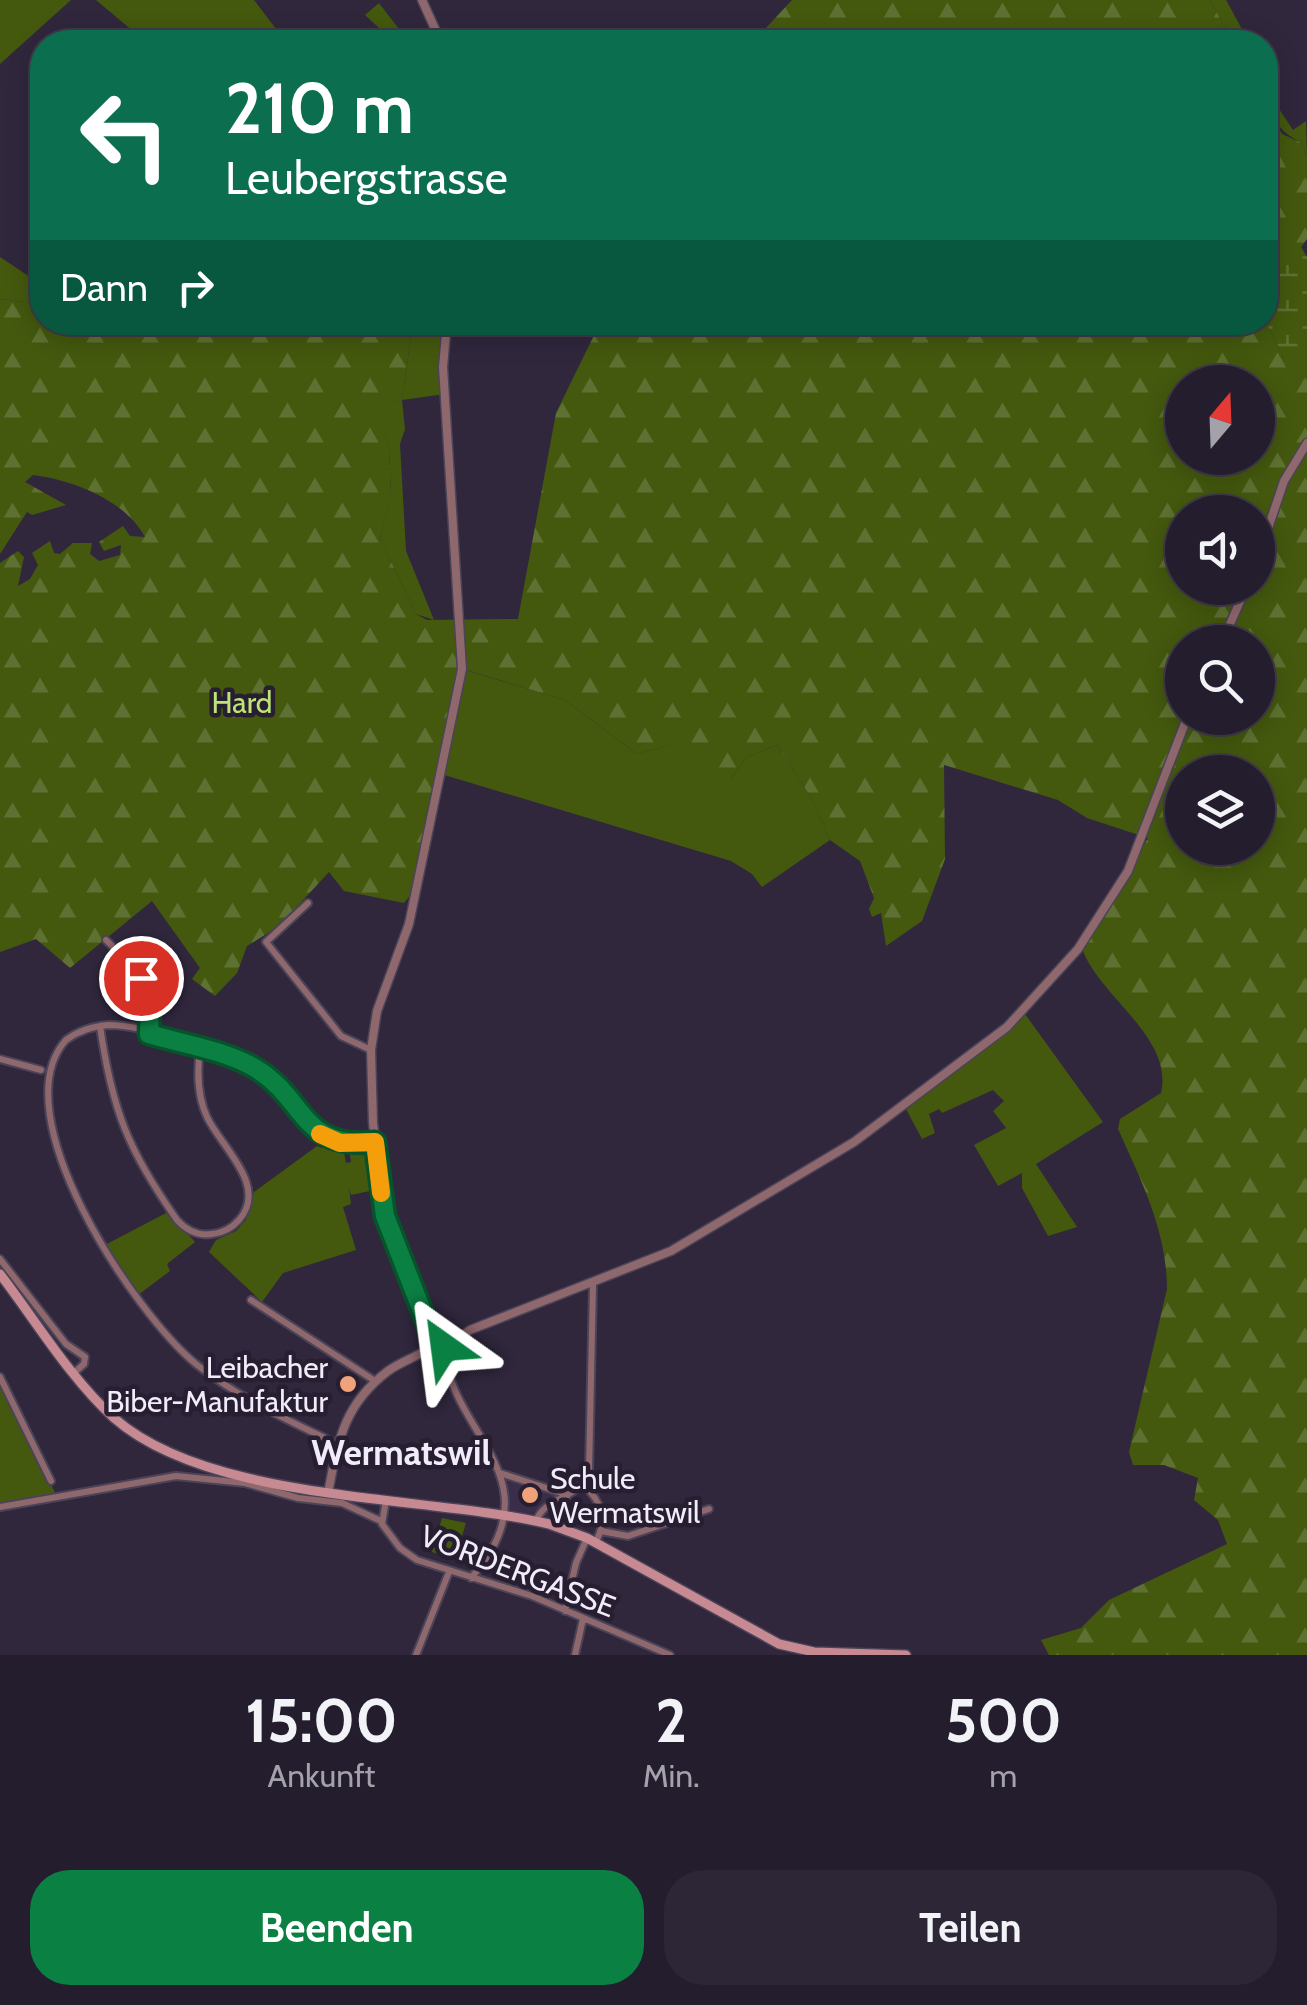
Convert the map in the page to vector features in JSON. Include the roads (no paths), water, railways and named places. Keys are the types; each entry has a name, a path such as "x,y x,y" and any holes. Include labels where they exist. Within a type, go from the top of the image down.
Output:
{"main road":[{"path":"0,1274 115,1418 146,1440 194,1460 304,1489 536,1521 591,1541 790,1651 906,1655"}],"street":[{"path":"422,0 435,30"},
{"path":"447,335 443,367 462,669 409,924 377,1010 371,1050 375,1142 385,1216 461,1398 500,1473 504,1517 471,1578"},
{"path":"1275,508 1284,481 1307,442"},
{"path":"328,1492 335,1443 356,1403 375,1382 470,1330 671,1251 841,1150 1015,1020 1078,949 1128,871 1154,812 1179,735"},
{"path":"308,903 266,942 341,1036 371,1050"},
{"path":"106,940 144,986 151,1012 149,1034"},
{"path":"38,1080 41,1070 66,1040 100,1026 149,1034 200,1048 262,1073 325,1138 346,1144 375,1142"},
{"path":"100,1026 116,1112 140,1163 181,1225 201,1234 216,1234 241,1218 249,1194 243,1174 204,1109 197,1076 200,1048"},
{"path":"0,1059 41,1070"},
{"path":"80,1226 147,1313 196,1364 231,1388 335,1443"},
{"path":"0,1259 66,1344 85,1357 75,1372"},
{"path":"536,1521 542,1510 584,1485 590,1461 592,1285"},
{"path":"251,1300 375,1382"},
{"path":"0,1377 51,1481"},
{"path":"500,1473 568,1495"},
{"path":"0,1507 176,1476 245,1483 302,1499 348,1504 381,1521"},
{"path":"566,1610 576,1562 601,1531 600,1502 584,1485"},
{"path":"555,1502 558,1490"},
{"name":"VORDERGASSE","path":"386,1500 381,1521 407,1555 566,1610 670,1655"},
{"path":"601,1531 628,1536 708,1509"},
{"path":"480,1566 487,1582"},
{"path":"416,1655 449,1572"},
{"path":"575,1655 583,1618"}],"place":[{"name":"Leibacher Biber-Manufaktur","path":"348,1384"},
{"name":"Schule Wermatswil","path":"530,1495"}],"district":[{"name":"Wermatswil","path":"401,1452"}],"park label":[{"name":"Hard","path":"242,702"}]}
